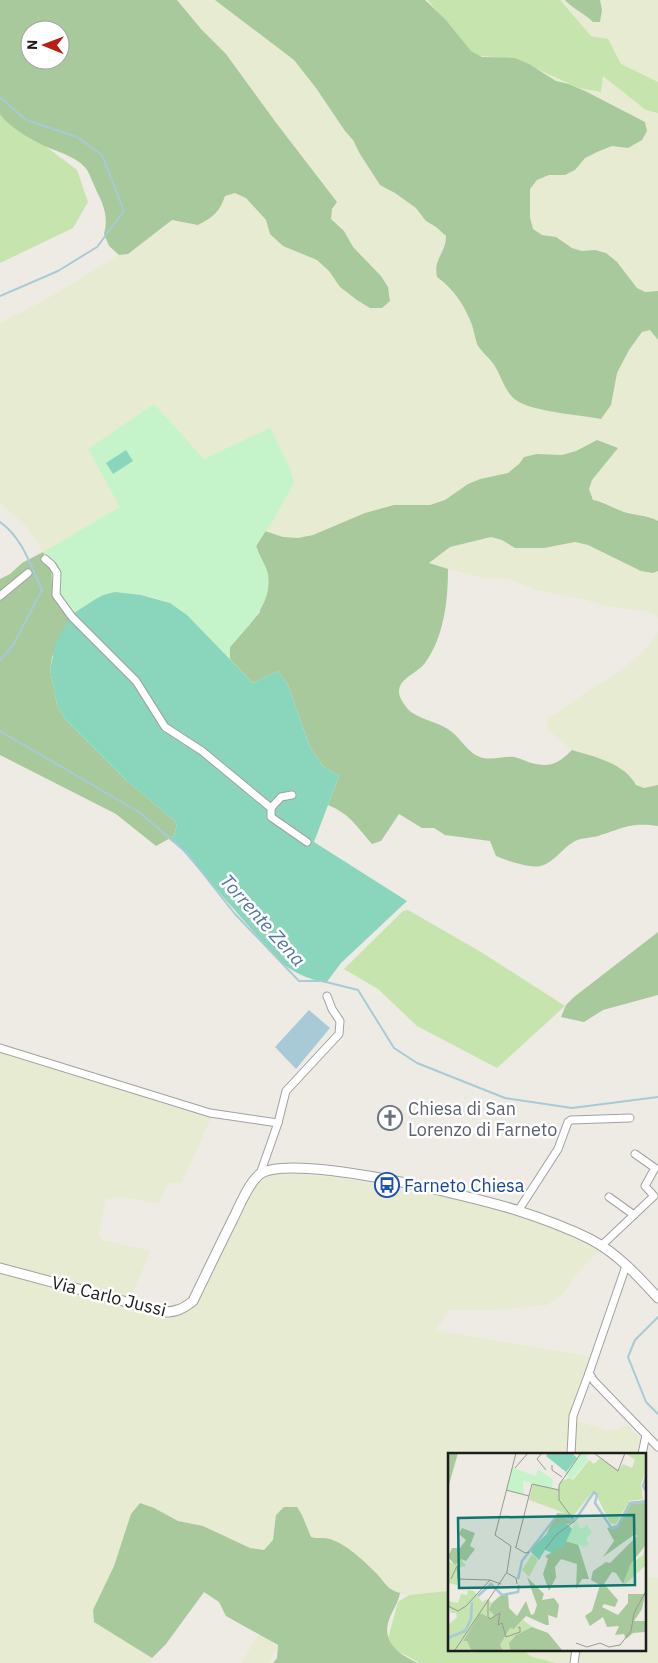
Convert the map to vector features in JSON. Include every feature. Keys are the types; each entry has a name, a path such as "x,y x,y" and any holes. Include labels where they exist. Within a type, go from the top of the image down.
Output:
{"street":[{"path":"45,559 52,565 57,574 56,595 72,617 136,681 165,727 202,751 271,808"},
{"path":"0,596 28,573"},
{"path":"292,795 281,798 271,808 271,817 307,842"},
{"name":"Via Carlo Jussi","path":"0,1268 164,1312 183,1309 192,1301 240,1205 260,1174 278,1124 286,1091 339,1034 340,1021 326,996"},
{"path":"0,1048 210,1113 278,1124"},
{"path":"518,1211 558,1149 568,1122 572,1120 630,1118"},
{"path":"601,1246 654,1196 645,1186 655,1168 635,1154"},
{"path":"260,1174 270,1169 324,1170 471,1197 518,1211 558,1224 601,1246 638,1276 658,1298"},
{"path":"609,1197 634,1215"},
{"path":"571,1453 573,1416 626,1266"},
{"path":"589,1373 594,1381 658,1447"},
{"path":"642,1453 646,1435"},
{"path":"574,1663 576,1650"}],"green space":[{"path":"0,0 177,0 201,29 226,54 337,202 332,209 331,219 344,231 353,247 381,276 388,287 390,301 382,308 370,308 357,300 340,287 329,271 317,260 283,246 270,234 266,220 246,198 235,193 225,196 215,214 198,225 172,220 128,254 119,255 109,246 104,234 106,218 104,209 87,170 74,159 41,144 22,133 0,114"},
{"path":"177,0 215,0 294,60 353,140 380,184 416,208 426,221 446,236 446,247 438,260 437,277 449,285 463,304 473,327 477,343 494,365 507,390 617,373 629,350 642,332 650,330 658,340 658,521 650,516 620,511 604,502 593,500 589,489 592,480 618,448 597,440 576,451 562,455 537,454 525,457 508,473 480,479 468,484 445,500 430,505 394,505 365,513 313,535 298,538 283,537 265,531 294,483 291,470 269,428 204,460 88,449 121,507 43,552 27,527 0,503 0,323 45,300 119,255 128,254 172,220 183,222 225,196 235,192 246,198 266,220 270,234 283,246 317,260 329,271 340,287 370,308 381,276 353,247 344,231 331,219 332,209 337,202 226,54 201,29"},
{"path":"215,0 425,0 445,19 471,51 482,57 515,58 529,64 556,81 569,84 587,92 645,122 647,131 642,140 628,148 612,146 597,152 585,158 575,170 565,175 549,175 537,180 530,189 530,217 533,229 542,235 556,237 572,248 582,251 595,250 606,253 617,262 637,288 645,292 658,291 658,340 650,330 642,332 629,350 617,373 611,405 601,419 536,408 519,402 511,396 494,365 477,344 466,311 454,292 437,277 438,260 444,247 446,236 426,221 416,208 380,185 353,140 294,60"},
{"path":"425,0 565,0 570,6 584,13 593,22 600,22 602,10 600,0 658,0 658,291 645,292 637,288 617,262 595,250 582,251 572,248 556,237 542,235 533,229 530,217 530,189 537,180 549,175 565,175 575,170 585,158 597,152 612,146 628,148 642,140 623,110 569,84 556,81 543,72 498,58 482,58 471,51"},
{"path":"428,0 560,0 591,36 608,39 621,64 658,82 658,113 646,110 603,76 601,92 579,88 515,59 472,55"},
{"path":"565,0 600,0 602,10 600,22 593,22"},
{"path":"0,112 77,170 88,202 73,228 0,263"},
{"path":"154,404 204,459 270,428 291,470 294,483 256,546 268,574 269,585 267,595 258,614 230,647 230,659 187,615 170,603 141,595 94,600 74,613 52,585 51,567 43,552 120,507 88,449"},
{"path":"597,440 618,448 592,480 589,489 593,500 624,512 649,517 658,521 658,571 653,573 641,571 588,545 575,542 544,548 515,548 502,540 491,537 450,547 429,563 448,569 446,606 437,642 425,663 406,678 400,686 399,693 411,712 447,729 472,753 480,757 488,759 514,757 535,764 547,765 562,759 572,750 599,758 617,766 631,777 636,785 644,788 658,785 658,826 633,825 598,836 577,840 550,862 537,867 519,864 496,856 490,841 445,835 434,828 422,828 399,814 381,841 372,844 348,817 328,805 339,776 323,766 310,747 288,685 278,671 253,683 230,659 230,647 260,612 260,557 256,546 265,531 283,537 298,538 313,535 365,513 394,505 430,505 445,500 468,484 480,479 508,473 524,457 537,454 562,455 576,451"},
{"path":"126,450 133,461 113,474 106,463"},
{"path":"491,537 502,540 515,548 544,548 575,542 588,545 641,571 653,573 658,571 658,619 656,615 645,611 605,606 584,599 540,591 509,579 487,579 428,564 450,547"},
{"path":"43,552 74,613 52,657 50,670 57,705 65,719 126,780 177,823 174,836 156,846 116,814 0,755 0,579 10,574 22,563"},
{"path":"115,592 141,595 170,603 187,615 253,683 278,671 288,685 310,747 323,766 339,776 314,842 407,901 341,963 326,983 302,975 280,962 182,850 169,839 174,836 177,823 126,780 65,719 57,705 50,670 56,641 74,613 103,595"},
{"path":"658,632 658,785 644,788 636,785 631,776 597,758 572,750 547,729 548,718 595,686 615,675 642,653"},
{"path":"408,910 481,952 565,1006 497,1068 417,1026 378,989 344,969 403,911"},
{"path":"658,932 658,995 603,1010 584,1022 561,1017 566,1005 574,997"},
{"path":"0,1050 213,1113 182,1183 169,1183 158,1204 124,1197 106,1199 99,1233 102,1240 151,1251 128,1303 160,1315 173,1317 194,1306 252,1191 262,1177 273,1173 342,1178 412,1192 450,1196 486,1203 571,1230 600,1250 576,1275 563,1294 547,1305 499,1310 449,1310 436,1330 591,1357 568,1419 610,1431 628,1425 644,1442 642,1453 448,1453 448,1591 403,1595 390,1590 376,1572 356,1554 328,1538 311,1537 302,1515 277,1515 273,1540 264,1550 250,1548 203,1526 178,1521 154,1508 131,1514 114,1566 94,1610 94,1622 152,1658 150,1663 0,1663"},
{"path":"140,1503 178,1521 203,1526 250,1548 264,1550 273,1540 276,1515 284,1507 297,1507 311,1537 328,1538 342,1545 364,1562 388,1587 400,1593 388,1623 388,1637 395,1648 418,1663 273,1663 277,1658 278,1645 226,1616 219,1602 204,1592 166,1644 152,1658 94,1622 93,1610 114,1566 131,1514"},
{"path":"646,1576 658,1578 658,1663 557,1663 532,1657 522,1650 646,1650"},
{"path":"448,1591 448,1650 464,1650 472,1653 484,1650 522,1650 532,1657 557,1663 420,1663 394,1649 388,1638 398,1602 409,1595"},
{"path":"260,1633 278,1647 269,1663 241,1663"}],"water":[{"path":"309,1010 330,1028 296,1069 275,1047"}],"waterway":[{"name":"Torrente Zena","path":"0,97 26,120 77,137 102,155 124,211 97,247 58,271 0,296"},
{"name":"Torrente Zena","path":"0,522 8,528 20,544 42,590 13,645 0,660"},
{"name":"Torrente Zena","path":"0,731 139,812 186,852 235,914 299,981 322,981 358,990 394,1048 417,1063 505,1098 572,1108 658,1097"},
{"name":"Torrente Zena","path":"658,1317 635,1340 628,1357 646,1402 658,1414"}],"place":[{"name":"Chiesa di San Lorenzo di Farneto","path":"390,1118"},
{"name":"Farneto Chiesa","path":"387,1185"}]}
